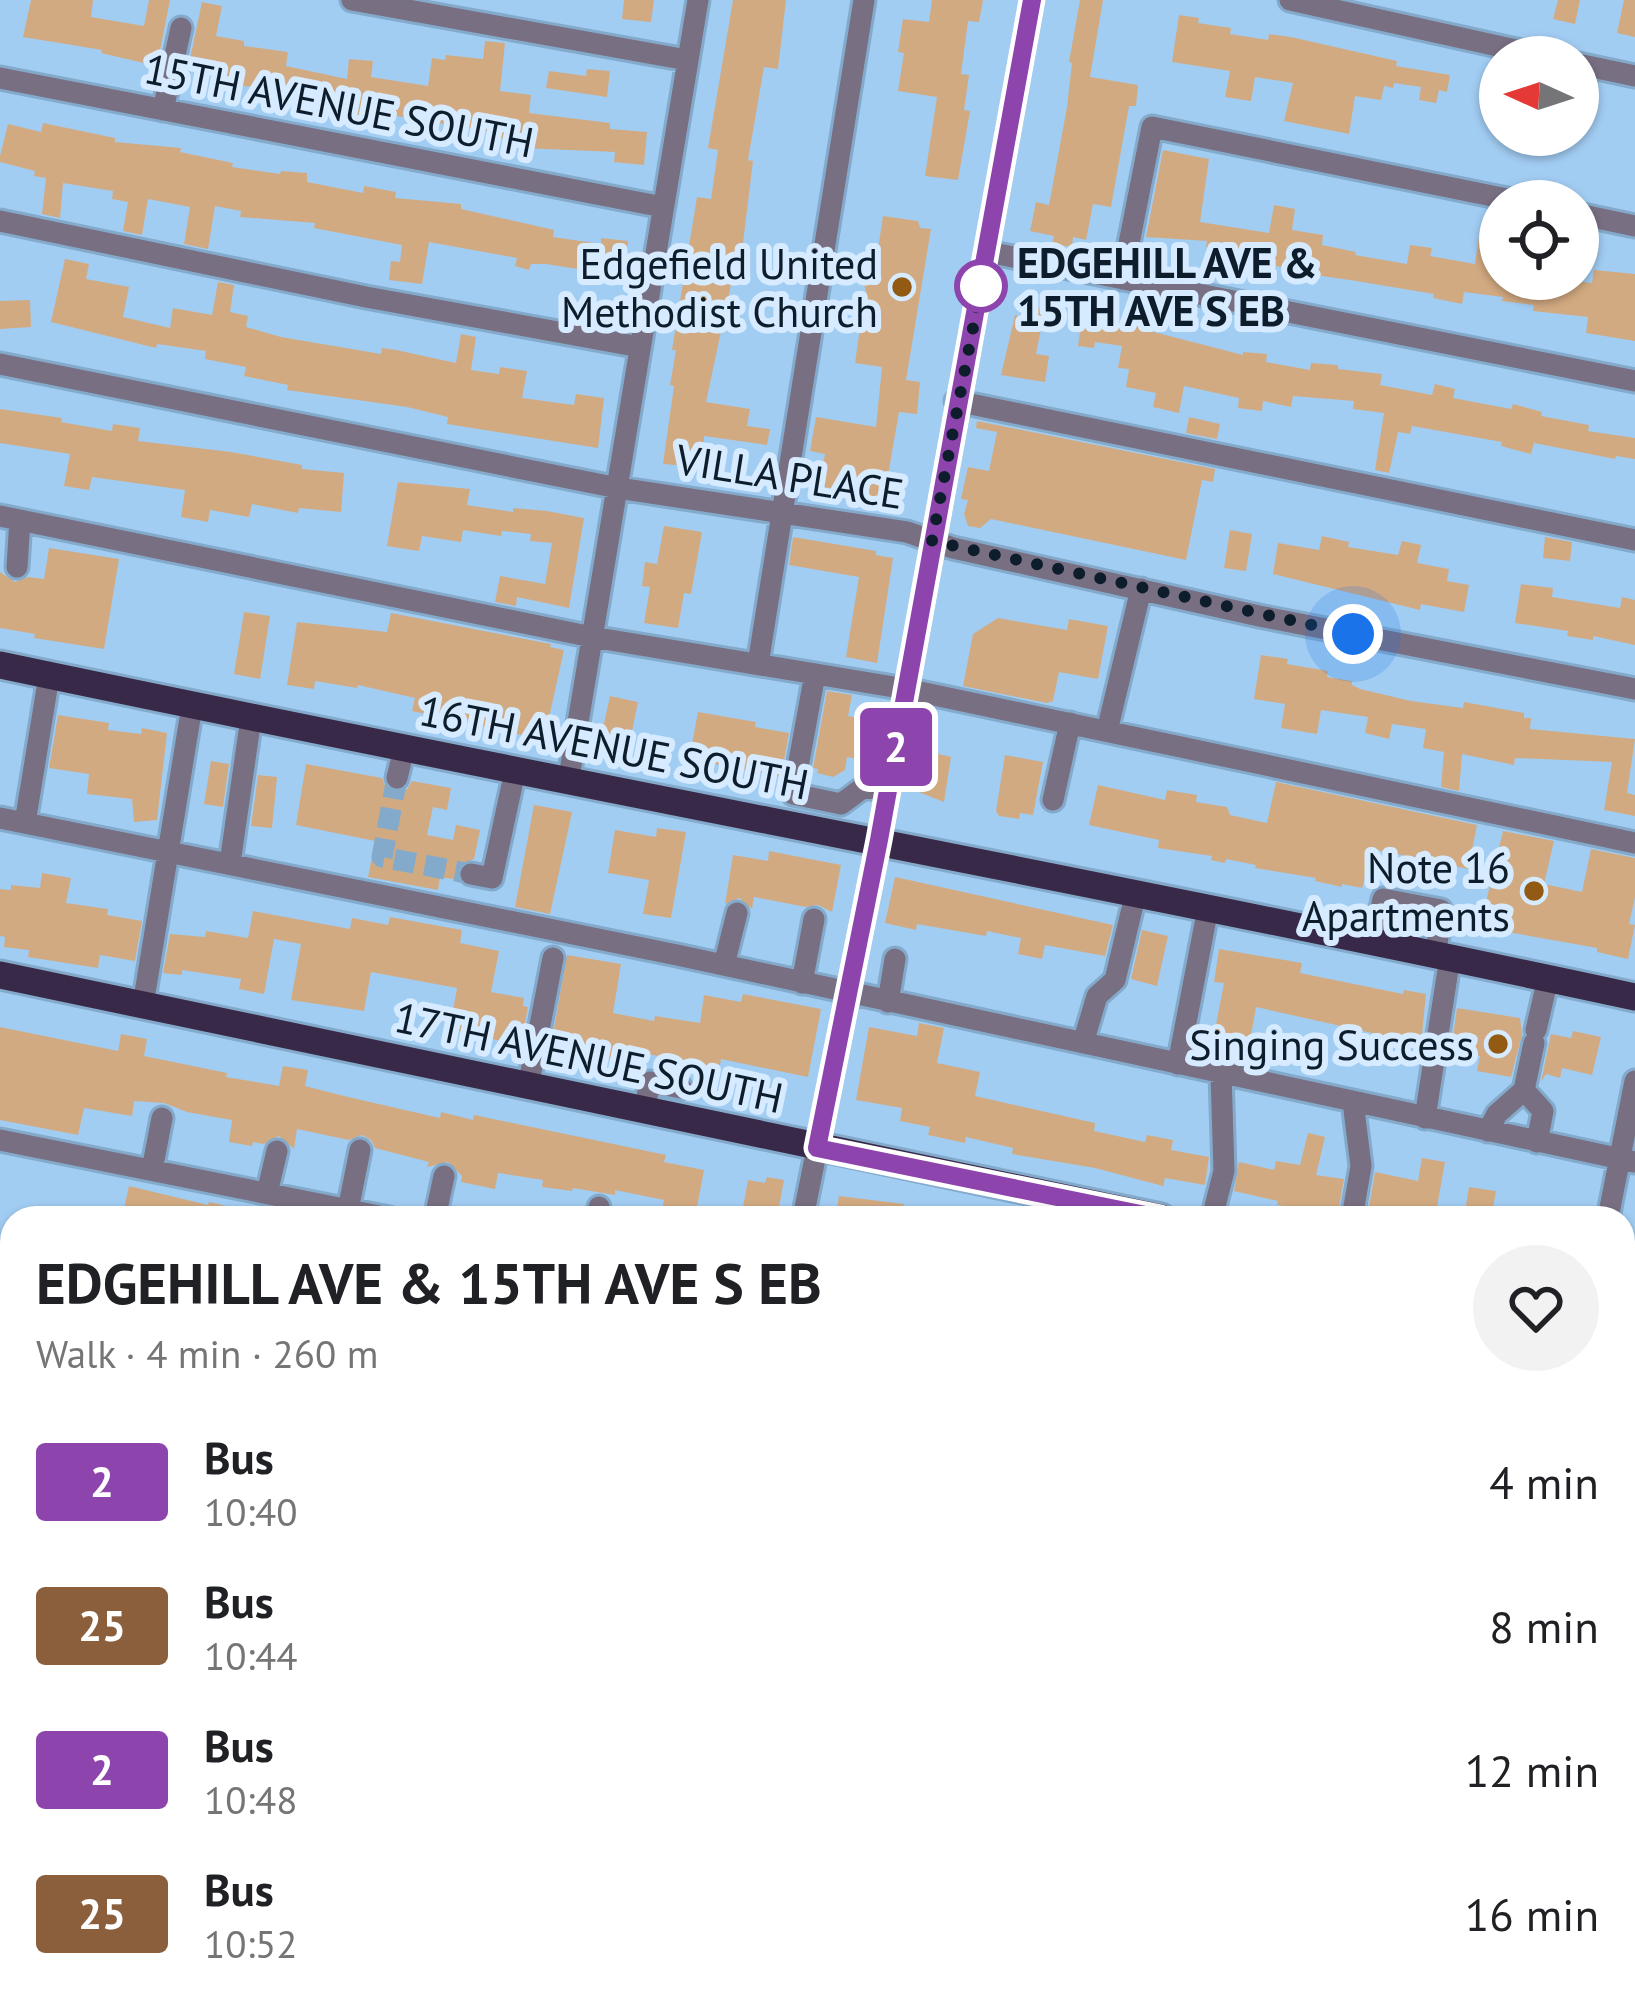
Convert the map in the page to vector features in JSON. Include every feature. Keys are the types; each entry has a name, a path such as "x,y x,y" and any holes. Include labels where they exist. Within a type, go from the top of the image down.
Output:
{"main road":[{"name":"16TH AVENUE SOUTH","path":"0,665 1136,892 1635,997"},
{"name":"17TH AVENUE SOUTH","path":"0,975 1102,1206"}],"street":[{"path":"352,0 687,60"},
{"path":"568,782 698,0"},
{"path":"758,664 864,0"},
{"path":"805,1206 879,840 1032,0"},
{"path":"1290,0 1479,42"},
{"path":"163,110 181,28"},
{"path":"1599,68 1635,76"},
{"name":"15TH AVENUE SOUTH","path":"0,78 663,207"},
{"path":"1122,279 1152,128 1479,193"},
{"path":"1599,218 1635,226"},
{"path":"0,220 366,297 640,347"},
{"path":"988,252 1635,381"},
{"name":"VILLA PLACE","path":"0,364 618,488 907,532 1141,589 1635,689"},
{"path":"956,401 1635,540"},
{"path":"17,567 10,518 592,637 906,689 1635,843"},
{"path":"1107,731 1141,589"},
{"path":"815,674 793,794 842,804"},
{"path":"25,823 49,676"},
{"path":"143,1005 192,706"},
{"path":"230,863 251,718"},
{"path":"1053,800 1070,724"},
{"path":"397,778 404,749"},
{"path":"471,874 493,878 515,771"},
{"path":"836,833 842,804 864,787 888,791"},
{"path":"802,826 808,797"},
{"path":"0,818 724,965 1627,1161"},
{"path":"1083,1043 1096,996 1115,980 1136,892"},
{"path":"1374,942 1383,899 1441,910 1443,956 1426,1118"},
{"path":"1178,1064 1208,908"},
{"path":"724,965 737,913"},
{"path":"802,983 814,919"},
{"path":"528,1087 553,958"},
{"path":"888,1002 895,959"},
{"path":"1488,1131 1497,1114 1523,1090 1548,978"},
{"path":"1215,1206 1224,1171 1222,1074"},
{"path":"1612,1206 1627,1161 1635,1081"},
{"path":"644,1111 650,1082 681,1088"},
{"path":"1523,1090 1543,1112 1538,1142"},
{"path":"1354,1102 1361,1166 1354,1206"},
{"path":"152,1170 162,1118"},
{"path":"0,1140 329,1206"},
{"path":"267,1193 277,1150"},
{"path":"349,1206 360,1150"},
{"path":"438,1206 444,1176"}],"building":[{"path":"31,0 93,0 91,17 144,26 149,0 170,0 157,66 102,50 23,37"},
{"path":"624,0 654,0 651,22 622,19"},
{"path":"733,0 786,0 778,69 764,67 748,160 753,161 739,276 733,275 706,402 750,409 747,426 770,429 767,445 704,436 702,467 663,464 674,386 670,385 676,350 672,350 697,197 711,199 718,150 708,148"},
{"path":"932,0 983,0 979,22 968,21 961,74 969,75 964,110 970,111 958,180 925,176 937,97 898,91 903,19 929,22"},
{"path":"1080,0 1103,0 1090,77 1138,85 1136,106 1129,106 1111,207 1093,204 1086,240 1073,237 1072,247 1052,244 1054,236 1030,231 1036,202 1049,205"},
{"path":"1558,0 1580,0 1575,24 1553,19"},
{"path":"1624,0 1635,0 1635,37 1617,33"},
{"path":"202,2 222,6 216,36 244,41 244,46 288,52 286,66 347,79 349,59 373,61 371,77 428,86 432,58 483,59 485,41 505,43 500,91 531,95 529,113 647,132 644,165 614,162 615,152 523,148 508,145 509,140 497,138 498,133 367,111 367,116 343,114 344,103 301,92 216,83 218,73 188,68"},
{"path":"1179,15 1231,28 1230,34 1268,40 1269,34 1291,37 1397,61 1396,66 1450,75 1447,92 1439,90 1436,103 1419,100 1421,87 1394,83 1393,88 1384,86 1381,100 1355,96 1349,134 1284,121 1293,83 1255,77 1251,101 1225,97 1230,71 1172,62"},
{"path":"587,69 610,71 607,97 546,88 549,71 586,76"},
{"path":"43,123 115,138 115,142 181,148 180,152 233,163 232,167 307,173 307,182 363,193 364,186 396,192 395,198 461,204 461,209 554,230 553,237 601,244 601,238 628,241 624,282 608,280 609,274 546,264 531,264 529,270 515,266 517,258 429,242 422,284 389,280 391,261 400,262 402,245 314,228 315,223 240,217 241,211 215,206 208,249 184,244 190,207 148,199 142,235 123,231 128,202 112,199 113,191 63,183 60,218 42,214 46,178 0,162 0,156 8,124 41,132"},
{"path":"1163,150 1209,159 1200,222 1269,233 1274,205 1295,209 1292,230 1323,235 1322,245 1407,264 1410,245 1432,248 1430,256 1475,264 1479,237 1479,294 1464,292 1462,304 1433,298 1434,294 1350,280 1292,276 1294,269 1264,264 1266,257 1206,247 1207,241 1146,237"},
{"path":"883,216 918,221 920,228 931,229 906,380 920,382 917,414 899,412 888,475 896,476 892,500 819,486 825,454 810,451 816,417 876,427 882,367 855,363 861,321 875,323 859,267 876,262"},
{"path":"65,259 89,264 86,279 129,287 123,317 170,328 173,308 212,315 218,282 234,285 230,312 248,316 246,327 281,337 381,354 382,348 396,350 456,363 461,334 476,337 471,370 527,371 522,398 574,405 576,394 604,398 598,448 447,424 448,417 407,407 287,390 288,385 244,376 246,367 205,359 206,351 157,344 156,348 51,322"},
{"path":"1599,270 1635,274 1635,341 1586,333 1588,317 1533,311 1534,305 1502,301 1599,300"},
{"path":"30,300 31,327 0,329 0,301"},
{"path":"1024,305 1045,309 1036,354 1049,356 1045,382 1001,375 1015,315 1022,317"},
{"path":"1082,317 1146,326 1146,330 1243,355 1267,354 1266,362 1310,370 1311,363 1338,365 1338,369 1382,374 1380,385 1432,395 1435,384 1455,389 1453,398 1511,409 1513,404 1542,412 1541,416 1589,425 1588,431 1635,438 1635,459 1534,443 1531,454 1501,446 1502,442 1412,426 1410,434 1398,432 1389,473 1375,470 1384,413 1353,409 1354,401 1293,396 1291,407 1263,401 1262,411 1238,408 1239,398 1184,386 1179,413 1153,407 1156,393 1126,387 1129,369 1118,368 1122,346 1095,342 1094,348 1078,346"},
{"path":"0,409 112,431 113,424 140,428 138,441 344,473 341,512 299,508 298,513 252,504 249,517 210,510 208,522 181,517 185,490 92,477 89,490 64,486 70,454 0,443"},
{"path":"1189,417 1220,424 1217,439 1186,433"},
{"path":"977,421 1215,469 1213,482 1202,480 1186,560 991,519 980,528 968,526 964,514 968,500 961,499 968,467 989,471 997,432 976,428"},
{"path":"398,482 470,489 467,505 584,518 569,608 517,597 516,606 495,602 500,576 545,584 552,543 530,541 531,534 502,531 501,536 463,530 461,542 422,536 419,551 387,546"},
{"path":"664,526 702,532 691,594 684,593 678,628 644,623 650,587 642,586 645,562 657,564"},
{"path":"1230,530 1252,534 1246,571 1224,568"},
{"path":"1322,536 1349,542 1348,547 1398,555 1402,541 1421,545 1417,563 1449,569 1447,581 1469,585 1464,612 1421,604 1420,610 1273,574 1278,543 1319,550"},
{"path":"793,537 893,558 877,663 846,657 859,577 789,565"},
{"path":"1545,537 1572,542 1570,561 1543,558"},
{"path":"49,548 119,559 104,649 0,628 0,572 15,582 28,577 44,579"},
{"path":"1521,584 1553,588 1552,597 1620,608 1622,597 1635,600 1635,645 1515,623"},
{"path":"244,612 270,616 260,679 234,674"},
{"path":"391,613 564,650 544,740 412,711 415,698 358,685 315,681 314,689 287,685 297,622 387,632"},
{"path":"998,618 1067,630 1069,619 1108,626 1098,679 1059,672 1053,701 1047,703 963,686 973,634"},
{"path":"1261,655 1328,671 1327,677 1352,681 1360,689 1411,701 1463,708 1464,702 1524,713 1524,718 1531,718 1530,729 1635,739 1627,793 1635,795 1635,816 1604,810 1612,762 1515,758 1514,765 1462,754 1459,791 1441,787 1444,752 1423,748 1426,729 1392,724 1389,739 1365,733 1368,717 1321,710 1317,734 1281,728 1285,704 1254,699"},
{"path":"827,691 852,695 848,716 875,721 867,761 847,757 845,770 833,777 813,768"},
{"path":"610,696 638,702 630,741 622,739 621,747 600,742"},
{"path":"698,712 789,733 781,777 690,755"},
{"path":"58,715 109,723 108,730 141,734 142,728 167,733 157,820 134,822 132,799 87,794 89,774 49,768"},
{"path":"934,753 951,757 944,802 916,791 922,760 932,762"},
{"path":"1005,755 1043,762 1033,815 1020,813 1019,819 999,816 996,811"},
{"path":"211,761 229,764 223,807 204,804"},
{"path":"306,764 382,778 395,793 407,789 412,781 451,788 447,810 433,807 427,835 453,840 456,825 480,830 474,859 459,865 458,880 440,877 438,890 368,877 375,841 296,825"},
{"path":"258,775 277,777 272,828 251,826"},
{"path":"1276,782 1477,825 1468,869 1373,849 1362,888 1342,887 1256,865 1158,848 1159,840 1089,825 1098,785 1165,800 1167,790 1197,795 1196,802 1227,807 1230,815 1267,823"},
{"path":"534,805 572,812 550,914 515,907"},
{"path":"657,828 686,832 671,918 643,914 649,880 608,873 615,830 656,837"},
{"name":"Note 16 Apartments","path":"1503,831 1554,841 1544,884 1582,892 1591,849 1635,858 1629,924 1635,925 1628,959 1597,952 1597,948 1480,927"},
{"path":"769,851 841,865 832,912 818,905 754,897 752,909 739,898 725,904 733,855 768,861"},
{"path":"42,873 71,878 66,903 108,909 107,915 142,921 135,961 100,955 98,968 28,957 29,950 4,947 0,889 11,890 11,885 40,888"},
{"path":"895,877 1113,925 1105,956 1045,945 1042,959 1018,954 1021,938 885,923"},
{"path":"253,911 350,929 352,918 388,925 390,917 462,930 460,943 499,951 491,992 524,998 523,1006 528,1007 521,1046 459,1031 461,1024 451,1022 457,988 371,972 364,1011 291,1000 301,944 274,939 264,994 239,989 241,979 182,970 182,975 163,973 170,934 205,937 206,931 248,938"},
{"path":"1142,930 1168,936 1157,986 1131,979"},
{"path":"1219,949 1302,963 1300,973 1403,994 1404,990 1426,994 1421,1044 1256,1007 1247,1058 1211,1051 1224,983 1214,982"},
{"path":"567,955 621,964 613,1013 700,1023 704,995 741,1002 743,994 821,1009 808,1077 721,1059 718,1078 695,1074 697,1062 646,1054 643,1065 605,1058 602,1071 548,1062"},
{"path":"1457,1008 1520,1018 1522,1035 1511,1077 1477,1071 1480,1056 1451,1049"},
{"path":"919,1023 944,1028 937,1063 980,1072 975,1096 1095,1123 1094,1131 1145,1142 1147,1135 1173,1140 1171,1150 1209,1157 1205,1185 1165,1178 1163,1186 1012,1154 1013,1148 966,1137 965,1143 928,1135 930,1127 900,1121 902,1108 856,1100 869,1027 917,1036"},
{"path":"0,1027 118,1051 121,1034 147,1039 144,1056 227,1073 226,1077 279,1086 283,1066 308,1070 305,1086 348,1097 440,1118 441,1112 473,1120 474,1115 666,1155 664,1162 704,1170 697,1206 663,1206 664,1200 615,1190 615,1195 542,1187 543,1180 498,1173 495,1189 461,1182 462,1176 448,1162 427,1167 429,1162 375,1148 362,1135 349,1140 297,1129 294,1149 279,1136 252,1146 229,1142 232,1120 164,1103 134,1101 132,1116 84,1108 78,1135 0,1120"},
{"path":"1573,1031 1601,1037 1592,1075 1562,1068 1560,1078 1546,1074 1541,1082 1551,1034 1571,1038"},
{"path":"1308,1133 1325,1137 1316,1175 1344,1179 1339,1206 1277,1205 1278,1201 1234,1191 1239,1162 1274,1170 1276,1161 1300,1165"},
{"path":"1422,1158 1445,1162 1437,1206 1369,1206 1375,1172 1418,1181"},
{"path":"767,1177 784,1180 779,1206 743,1206 748,1180 765,1183"},
{"path":"129,1186 227,1206 125,1206"},
{"path":"1469,1187 1496,1191 1493,1206 1466,1206"},
{"path":"839,1196 904,1204 904,1206 837,1206"}],"tunnel":[{"path":"397,778 382,857 471,874"}],"bus line":[{"name":"2","path":"1032,0 879,840 817,1148 1101,1206"}],"place":[{"name":"EDGEHILL AVE & 15TH AVE S EB","path":"981,286"},
{"name":"Edgefield United Methodist Church","path":"902,287"},
{"name":"Note 16 Apartments","path":"1534,891"},
{"name":"Singing Success","path":"1498,1044"}],"route":[{"path":"981,286 932,541 1353,634"}]}
